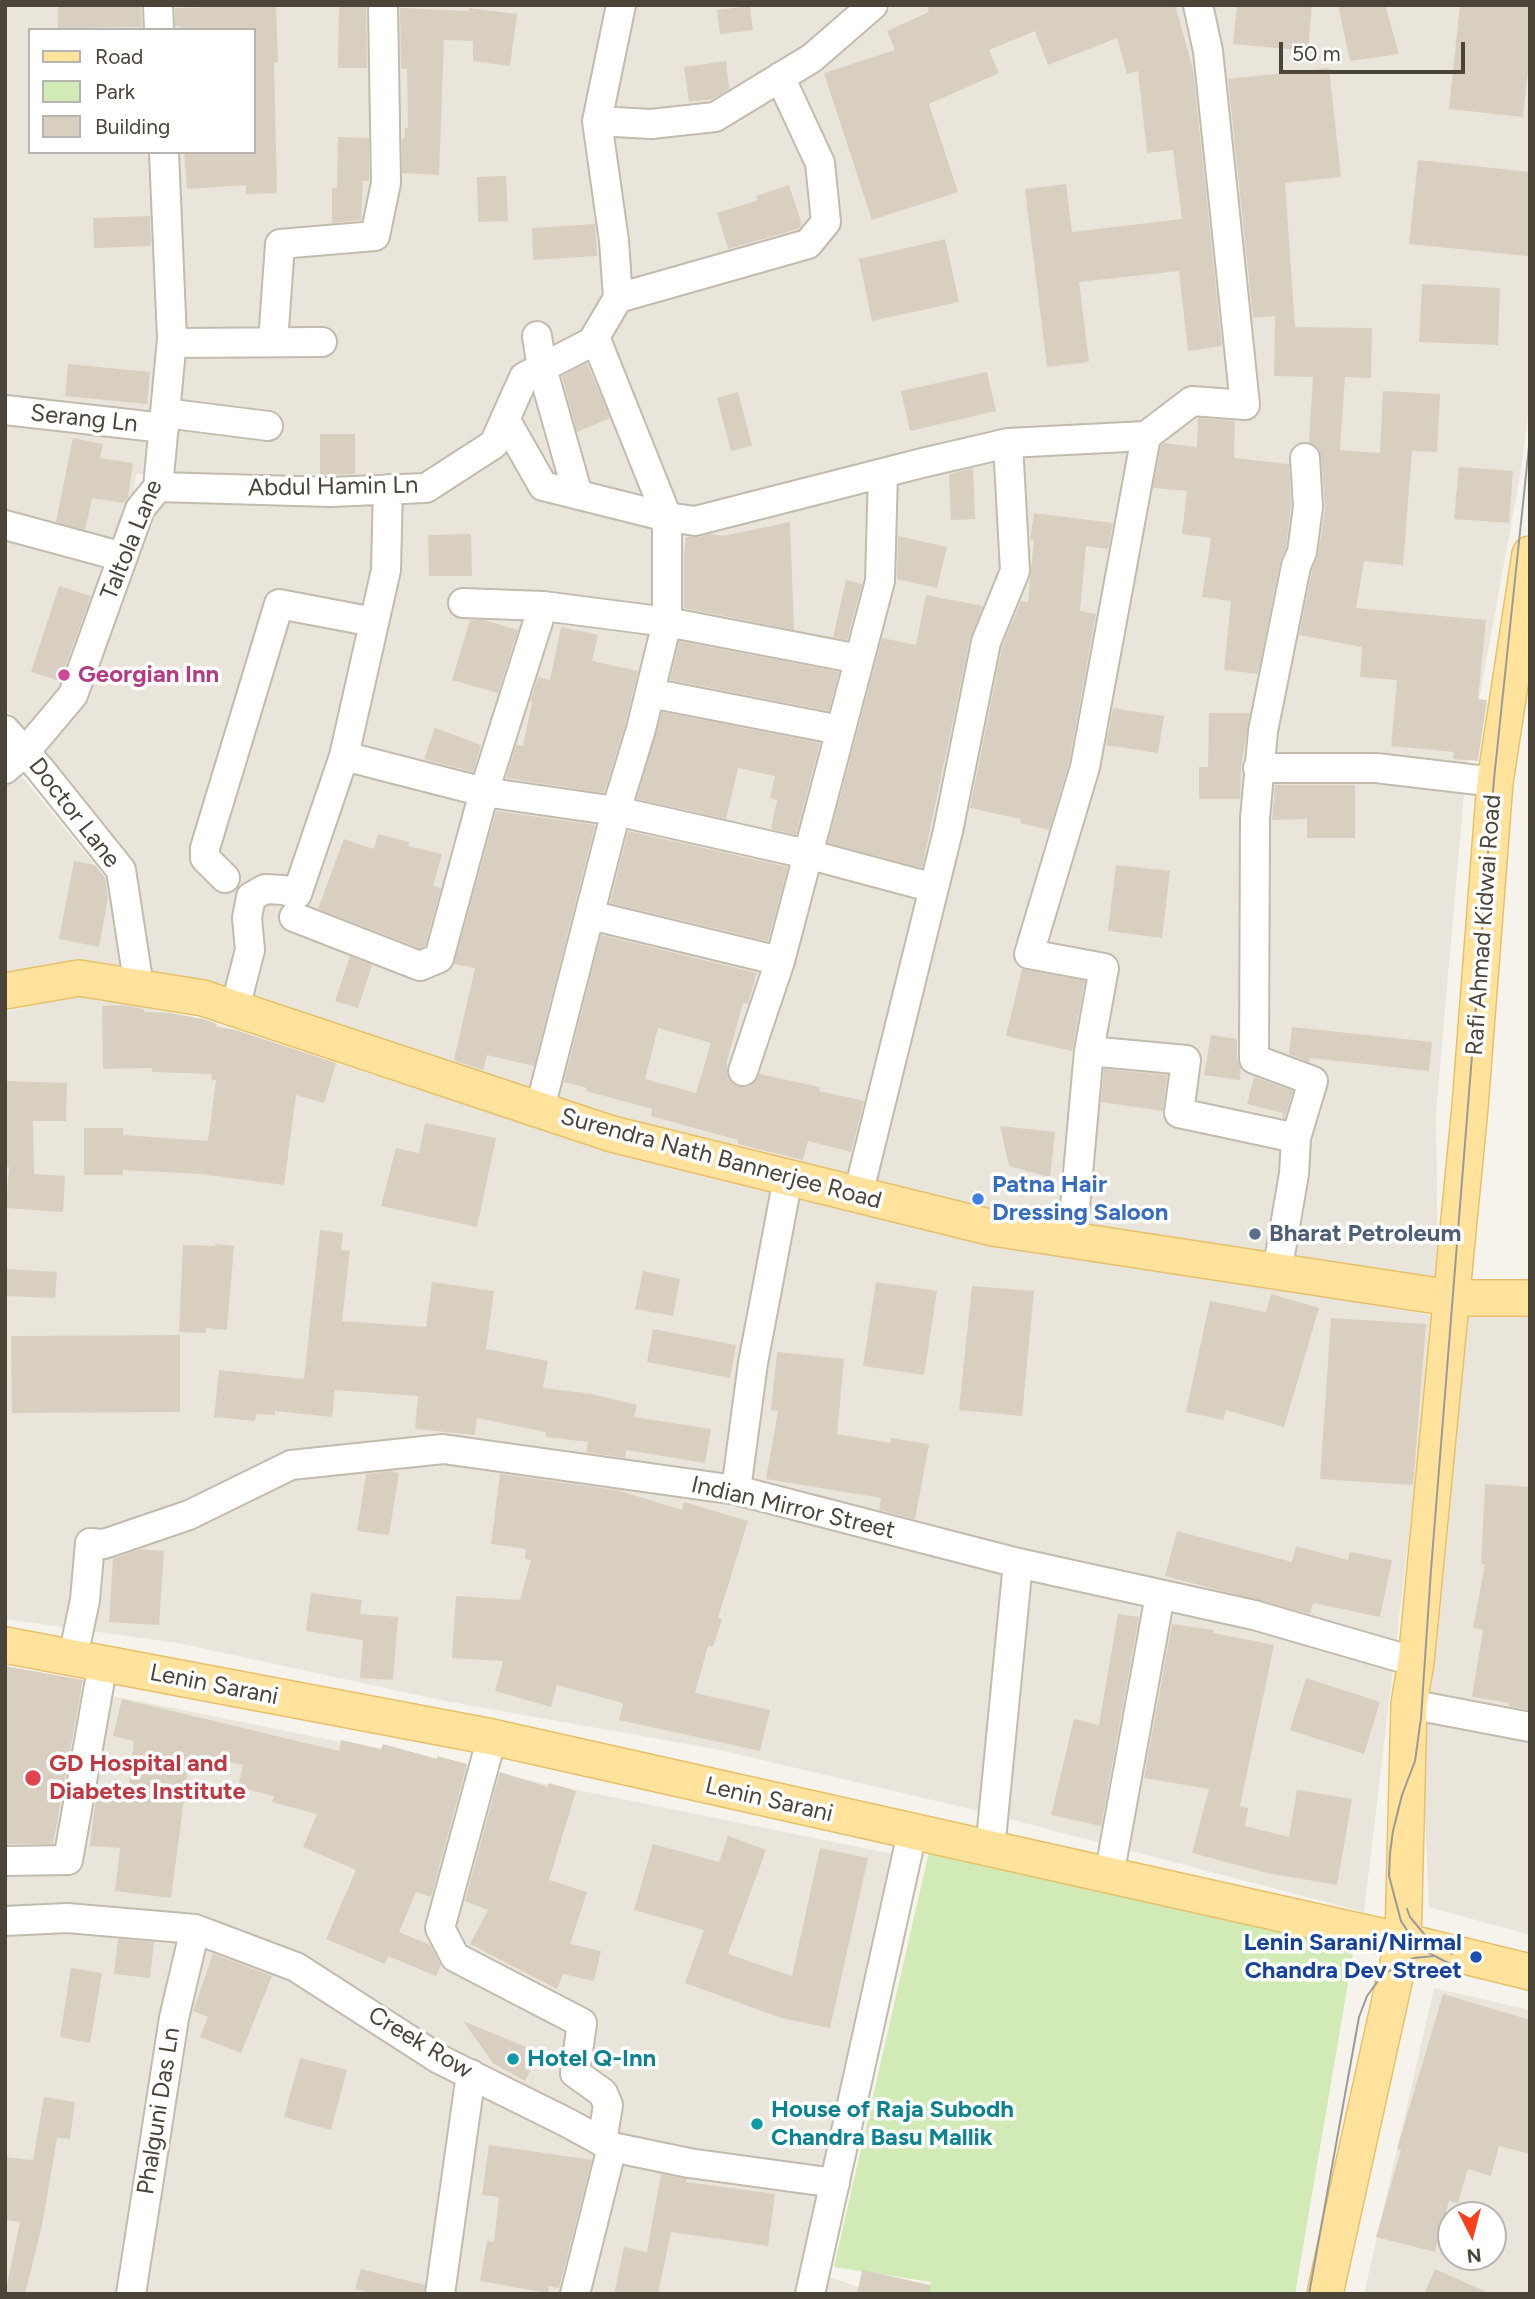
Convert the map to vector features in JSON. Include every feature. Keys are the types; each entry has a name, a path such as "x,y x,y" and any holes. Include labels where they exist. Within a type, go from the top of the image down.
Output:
{"main road":[{"name":"Rafi Ahmad Kidwai Road","path":"1325,2294 1404,1941 1409,1704 1416,1662 1470,1107 1495,782 1524,633 1530,554"},
{"name":"Surendra Nath Bannerjee Road","path":"5,991 79,978 202,998 612,1135 993,1228 1451,1298 1530,1298"},
{"name":"Lenin Sarani","path":"5,1645 492,1738 1404,1941 1530,1972"}],"street":[{"path":"158,5 159,28"},
{"path":"273,342 280,244 374,236 386,183 383,5"},
{"path":"621,5 597,121 614,241 618,298 808,244 826,222 820,163 780,77"},
{"path":"597,121 651,124 716,117 812,58 873,5"},
{"path":"505,419 544,486 667,517 695,521 1008,443 1146,436 1192,401 1245,405 1208,51 1198,5"},
{"name":"Taltola Lane","path":"15,761 74,695 140,509 158,487 172,343 164,154"},
{"name":"Abdul Hamin Ln","path":"158,487 330,492 426,488 494,444 524,377 592,342 618,298"},
{"path":"537,336 542,368 578,495"},
{"path":"540,1112 667,622 667,517 595,337"},
{"path":"172,343 322,342"},
{"name":"Serang Ln","path":"5,410 268,426"},
{"path":"1072,1240 1089,1051 1104,968 1029,954 1085,766 1146,436"},
{"path":"858,1195 948,831 986,642 1015,571 1008,443"},
{"path":"1277,1272 1294,1174 1296,1139 1314,1081 1254,1059 1255,818 1263,731 1305,529 1308,507 1306,458"},
{"path":"743,1071 780,961 880,581 883,472"},
{"path":"235,1008 250,950 247,918 251,897 265,890 284,890 297,894 344,756 386,570 388,489"},
{"path":"5,525 123,556"},
{"path":"463,603 543,606 667,622 859,659"},
{"path":"225,878 205,858 205,848 279,604 374,622"},
{"path":"294,917 420,966 439,958 484,792 543,606"},
{"path":"650,693 840,730"},
{"name":"Doctor Lane","path":"5,730 15,761 121,870 139,987"},
{"path":"344,756 484,792 616,811 807,853 934,888"},
{"path":"1258,768 1376,768 1495,782"},
{"path":"590,915 780,961"},
{"path":"1089,1051 1186,1060 1179,1113 1296,1139"},
{"path":"736,1490 753,1363 788,1178"},
{"name":"Indian Mirror Street","path":"88,1660 85,1600 90,1542 104,1544 189,1515 291,1465 443,1449 736,1490 1018,1563 1254,1615 1416,1662"},
{"path":"990,1850 1018,1563"},
{"path":"1109,1876 1160,1595"},
{"path":"5,1861 68,1860 88,1660"},
{"path":"1409,1704 1530,1727"},
{"path":"492,1738 440,1928 456,1957 582,2023 575,2073 603,2093 608,2105 607,2145 575,2294"},
{"path":"810,2294 912,1833"},
{"name":"Creek Row","path":"5,1921 67,1918 195,1929 296,1967 439,2059 607,2145 689,2163 835,2183"},
{"name":"Phalguni Das Ln","path":"131,2294 174,2018 195,1929"},
{"path":"440,2294 471,2074"}],"shaded area":[{"path":"5,5 609,5 584,124 605,302 588,334 485,437 426,478 336,481 136,474 132,515 66,693 30,734 5,708"},
{"path":"632,5 853,5 810,45 717,106 611,115"},
{"path":"894,5 1530,5 1530,396 1522,465 1466,771 1436,1112 1438,1287 992,1214 608,1121 203,980 151,975 136,870 43,749 151,503 430,502 480,470 518,421 530,391 632,295 612,138 718,128 805,76"},
{"path":"5,756 110,883 126,971 5,976"},
{"path":"79,995 194,1017 524,1124 772,1190 1435,1316 1364,1912 979,1811 715,1749 445,1701 178,1643 5,1619 5,1012"},
{"path":"1530,1312 1530,1935 1429,1907 1421,1731 1463,1313"},
{"path":"5,1674 893,1854 800,2267 879,2294 5,2294"},
{"path":"1434,1988 1530,2010 1530,2294 1364,2294"}],"green space":[{"path":"931,1843 1355,1942 1295,2294 928,2294 931,2282 834,2267"}],"building":[{"path":"58,5 141,5 142,27 58,28"},
{"path":"276,5 278,62 274,63 277,193 246,194 246,185 187,189 184,154 256,154 256,28 180,28 175,26 175,8"},
{"path":"339,5 366,5 367,68 338,68"},
{"path":"927,5 1175,5 1193,69 1222,346 1188,351 1179,271 1079,282 1089,362 1047,367 1025,189 1066,184 1072,232 1182,219 1173,150 1147,153 1138,71 1127,74 1117,38 1048,65 1035,31 989,50 999,73 929,104 958,192 872,220 824,73 895,50 887,31 929,12"},
{"path":"1237,5 1312,5 1308,51 1233,44"},
{"path":"1338,5 1385,5 1399,54 1350,61"},
{"path":"1460,5 1530,5 1530,51 1523,117 1449,109"},
{"path":"750,6 753,30 720,34 717,10"},
{"path":"400,8 469,11 469,8 517,14 510,66 473,61 473,41 444,40 439,175 402,173 402,139 405,128 408,128 407,69 401,69"},
{"path":"726,61 729,89 713,99 689,102 684,67"},
{"path":"1329,68 1341,177 1285,183 1295,327 1372,328 1371,378 1345,377 1340,450 1380,453 1383,391 1440,394 1437,452 1412,451 1403,565 1364,561 1356,608 1486,620 1478,699 1487,700 1478,761 1453,759 1454,752 1391,746 1397,680 1360,677 1362,647 1299,635 1312,571 1318,555 1325,509 1321,456 1318,448 1309,442 1313,377 1274,376 1275,316 1253,318 1228,79"},
{"path":"338,137 369,138 369,181 363,181 361,220 332,223 332,188 337,188"},
{"path":"1418,160 1530,172 1528,256 1409,244"},
{"path":"506,176 508,221 478,222 477,177"},
{"path":"789,185 802,225 798,229 728,249 717,213 758,200 756,196"},
{"path":"150,216 151,246 94,248 93,218"},
{"path":"595,224 597,256 533,260 532,228"},
{"path":"945,239 959,302 872,321 859,259"},
{"path":"1422,284 1500,288 1498,345 1419,342"},
{"path":"587,363 610,418 577,432 562,376"},
{"path":"68,364 150,372 147,404 65,396"},
{"path":"987,372 996,411 910,431 901,391"},
{"path":"738,392 752,446 731,451 717,398"},
{"path":"1198,418 1235,421 1234,458 1289,464 1291,506 1286,548 1280,562 1258,674 1224,670 1231,601 1202,597 1211,538 1182,534 1187,491 1153,488 1161,445 1164,443 1197,447"},
{"path":"320,434 355,434 355,474 320,475"},
{"path":"73,438 103,444 100,458 133,463 128,497 124,503 92,498 85,530 56,522"},
{"path":"1459,467 1513,471 1509,523 1454,519"},
{"path":"973,468 975,519 951,520 949,474"},
{"path":"1034,513 1113,523 1108,549 1086,546 1080,611 1096,614 1069,763 1049,830 1020,823 1021,819 970,808 1002,647 1021,601 1028,602 1034,540 1030,539"},
{"path":"790,522 794,630 684,608 686,537 710,534 723,536"},
{"path":"471,534 472,576 429,576 428,535"},
{"path":"898,536 947,547 937,588 897,579"},
{"path":"846,580 862,584 847,640 833,637"},
{"path":"59,586 91,596 60,681 31,672"},
{"path":"926,595 983,606 970,639 922,868 828,843 882,638 916,645"},
{"path":"470,620 484,620 518,630 498,693 452,680"},
{"path":"561,627 598,635 592,661 638,671 604,793 506,778 516,745 523,746 530,702 538,677 550,680"},
{"path":"679,641 839,672 829,711 670,680"},
{"path":"1113,708 1164,716 1158,753 1106,745"},
{"path":"662,712 820,743 796,835 771,829 777,800 770,798 775,776 738,768 726,819 637,799"},
{"path":"1209,713 1250,713 1241,767 1240,799 1199,799 1199,767 1208,767"},
{"path":"435,728 481,745 473,772 424,759"},
{"path":"1275,785 1355,785 1355,838 1307,838 1307,819 1272,820"},
{"path":"496,811 595,825 534,1066 487,1055 483,1070 454,1060 475,968 454,964"},
{"path":"628,831 788,867 768,941 610,903"},
{"path":"378,834 409,842 408,846 442,854 433,886 441,888 425,946 420,948 318,909 344,839 374,849"},
{"path":"74,861 95,865 105,877 108,898 99,947 59,939"},
{"path":"1116,865 1170,871 1162,938 1108,931"},
{"path":"601,935 757,973 748,1004 743,1003 727,1061 727,1074 730,1081 738,1087 747,1087 754,1083 759,1074 820,1087 819,1091 864,1101 851,1152 808,1141 803,1160 738,1144 738,1140 651,1116 652,1109 586,1091 587,1088 564,1082","holes":["658,1028 711,1043 696,1093 645,1079"]},
{"path":"350,956 372,965 358,1008 335,1001"},
{"path":"1022,969 1085,981 1072,1051 1006,1036"},
{"path":"123,1005 144,1009 144,1012 203,1019 217,1024 216,1027 236,1030 336,1063 324,1103 296,1095 284,1185 201,1174 123,1170 123,1175 84,1175 84,1128 123,1128 123,1135 208,1141 216,1080 211,1079 212,1074 152,1072 152,1068 103,1069 102,1006"},
{"path":"1292,1027 1432,1042 1429,1071 1310,1058 1309,1062 1289,1054"},
{"path":"1211,1035 1237,1039 1240,1080 1204,1075"},
{"path":"1104,1069 1167,1075 1163,1111 1101,1102"},
{"path":"1254,1077 1293,1091 1284,1119 1283,1113 1247,1104"},
{"path":"7,1081 67,1083 66,1121 33,1121 34,1174 65,1176 63,1212 6,1208 9,1167 5,1167"},
{"path":"425,1123 496,1138 477,1227 381,1206 396,1148 419,1153"},
{"path":"1000,1126 1055,1132 1050,1177 1009,1166"},
{"path":"320,1230 343,1233 341,1250 350,1251 342,1321 426,1327 432,1282 494,1291 486,1349 548,1361 543,1388 592,1394 637,1405 634,1417 711,1429 705,1463 626,1450 625,1458 586,1452 588,1442 546,1437 546,1432 477,1418 475,1435 415,1429 418,1396 335,1390 332,1417 275,1411 275,1415 256,1414 255,1421 214,1417 219,1370 304,1379"},
{"path":"183,1245 234,1246 227,1330 206,1328 206,1333 179,1332"},
{"path":"5,1269 57,1272 55,1298 5,1296"},
{"path":"643,1271 680,1279 673,1316 635,1309"},
{"path":"876,1282 937,1291 924,1375 863,1366"},
{"path":"972,1286 1034,1291 1022,1416 959,1410"},
{"path":"1271,1294 1319,1308 1284,1427 1226,1410 1223,1420 1186,1412 1210,1301 1266,1312"},
{"path":"1331,1318 1426,1324 1413,1485 1320,1479"},
{"path":"653,1329 736,1345 730,1378 647,1362"},
{"path":"180,1335 180,1412 12,1413 11,1336"},
{"path":"777,1352 844,1359 837,1434 890,1443 891,1438 929,1444 915,1519 879,1510 881,1498 766,1479 778,1411 771,1410"},
{"path":"390,1471 399,1473 389,1535 357,1531 366,1474"},
{"path":"500,1474 617,1490 682,1510 684,1502 748,1521 718,1618 722,1619 713,1647 708,1646 695,1693 770,1710 760,1751 619,1720 623,1703 557,1685 551,1707 495,1691 503,1661 452,1658 456,1596 520,1600 531,1560 525,1559 526,1549 491,1544"},
{"path":"1485,1484 1530,1487 1530,1710 1509,1706 1509,1703 1472,1697 1483,1630 1473,1628 1485,1564 1481,1564"},
{"path":"1177,1531 1292,1562 1296,1546 1348,1560 1350,1552 1392,1560 1380,1617 1313,1603 1310,1614 1165,1576"},
{"path":"140,1549 164,1551 159,1625 109,1622 113,1559"},
{"path":"311,1593 362,1600 360,1614 398,1617 393,1680 360,1678 363,1640 306,1631"},
{"path":"1118,1614 1139,1617 1101,1826 1051,1815 1074,1719 1099,1725"},
{"path":"1172,1624 1214,1630 1213,1633 1274,1645 1240,1806 1248,1808 1245,1826 1289,1837 1297,1790 1352,1799 1337,1885 1267,1873 1192,1853 1209,1789 1144,1778"},
{"path":"5,1666 83,1680 53,1844 5,1844"},
{"path":"1306,1678 1380,1702 1364,1754 1290,1730"},
{"path":"122,1699 339,1751 341,1740 381,1749 383,1744 467,1764 431,1897 416,1892 399,1932 430,1945 441,1965 436,1976 388,1956 385,1964 326,1939 356,1870 303,1847 317,1814 272,1802 274,1796 238,1787 243,1765 190,1754 171,1898 115,1891 120,1848 90,1846 96,1797 127,1800 134,1741 113,1736"},
{"path":"500,1772 548,1787 549,1783 576,1791 549,1880 587,1892 570,1944 601,1951 594,1981 563,1974 557,1989 470,1944 488,1910 465,1901"},
{"path":"728,1836 766,1850 728,1954 792,1976 820,1848 868,1858 830,2028 781,2018 685,1983 704,1930 634,1910 653,1844 719,1862"},
{"path":"118,1939 154,1942 150,1978 114,1974"},
{"path":"213,1954 272,1976 241,2053 200,2037 208,2017 193,2011"},
{"path":"71,1968 102,1973 90,2043 60,2037"},
{"path":"1443,1994 1530,2020 1530,2154 1499,2146 1491,2176 1468,2169 1459,2201 1437,2201 1435,2252 1376,2237 1401,2150 1397,2149"},
{"name":"Hotel Q-Inn","path":"463,2021 526,2047 538,2055 525,2081 493,2063"},
{"path":"300,2058 347,2070 331,2130 284,2117"},
{"path":"44,2097 75,2102 70,2139 57,2138 42,2225 25,2294 5,2294 20,2222 5,2220 5,2157 33,2160"},
{"path":"489,2145 592,2160 559,2288 549,2286 548,2293 480,2281 487,2241 494,2242 499,2197 482,2195"},
{"path":"661,2174 687,2179 686,2182 775,2194 768,2246 671,2232 658,2294 614,2294 624,2247 647,2252"},
{"path":"361,2269 425,2285 424,2294 374,2294 355,2289"},
{"path":"1435,2269 1491,2294 1424,2294"},
{"path":"862,2270 930,2285 930,2294 857,2294"}],"tram line":[{"path":"1450,1964 1418,1947 1401,1921 1389,1876 1390,1853 1402,1795 1415,1761 1421,1718 1494,779 1530,437"},
{"path":"1407,1909 1410,1917 1429,1940 1452,1954"},
{"path":"1309,2294 1359,2017 1367,1996 1383,1974 1414,1958 1434,1956"},
{"path":"1400,1976 1414,1969 1450,1964"}],"place":[{"name":"Georgian Inn","path":"64,675"},
{"name":"Patna Hair Dressing Saloon","path":"978,1199"},
{"name":"Bharat Petroleum","path":"1255,1234"},
{"name":"GD Hospital and Diabetes Institute","path":"33,1778"},
{"name":"Lenin Sarani/Nirmal Chandra Dev Street","path":"1476,1957"},
{"name":"Hotel Q-Inn","path":"513,2059"},
{"name":"House of Raja Subodh Chandra Basu Mallik","path":"757,2124"}]}
